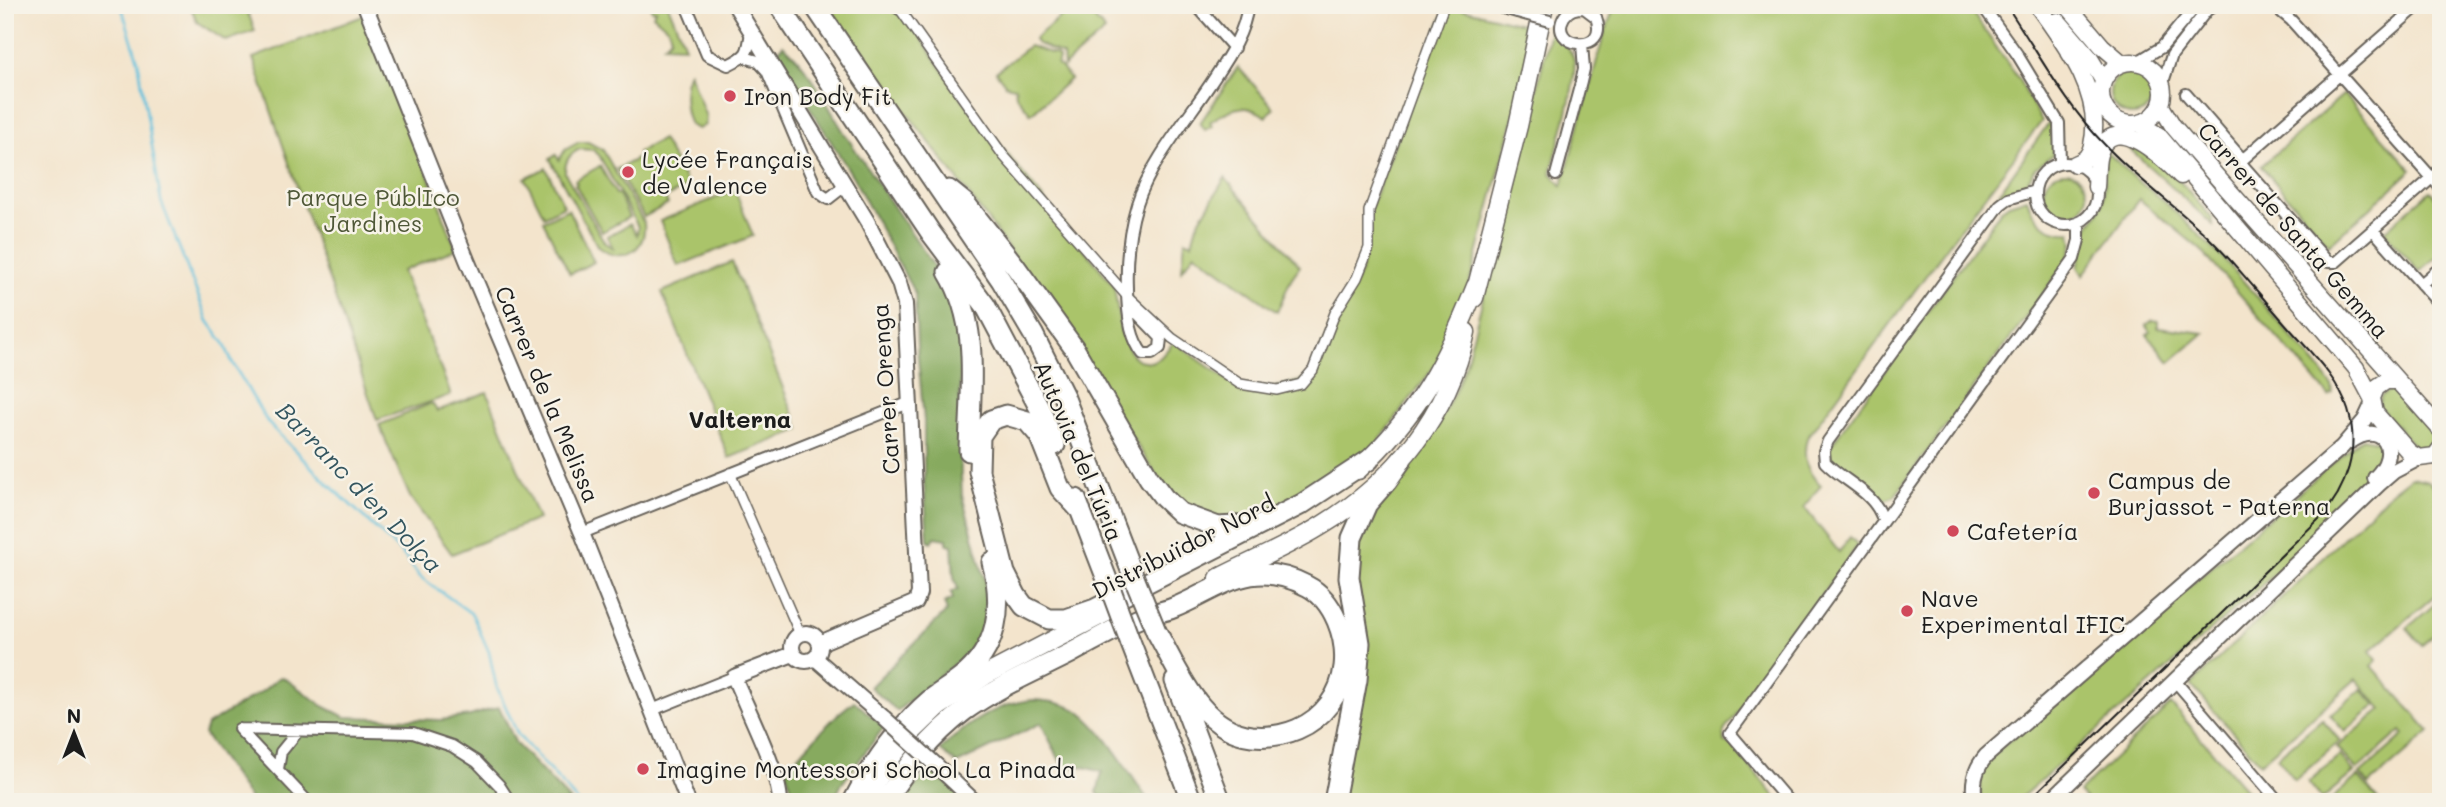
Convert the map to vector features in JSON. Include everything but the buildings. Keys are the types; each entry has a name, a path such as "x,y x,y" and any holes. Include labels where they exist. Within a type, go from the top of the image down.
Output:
{"highway":[{"name":"Autovia del Túria","path":"779,5 931,233 985,305 1040,409 1192,802"},
{"name":"Autovia del Túria","path":"814,5 1001,280 1033,334 1064,396 1221,802"},
{"path":"929,173 965,203 1074,348 1149,478 1164,498 1180,513 1218,527 1234,528 1267,522"},
{"path":"853,802 874,763 902,728 930,699 962,677 981,659 991,641 998,619 996,576 969,470 971,340 967,313 958,290 935,251 931,233"},
{"path":"1080,511 1060,488 1039,435 1027,421 1006,415 991,420 980,436 979,471 1005,573 1024,606 1049,619 1066,619 1094,609 1302,504 1369,460"},
{"path":"1334,802 1357,680 1360,643 1349,578 1352,538 1367,504 1401,461"},
{"path":"1141,617 1173,608 1234,579 1254,574 1292,579 1322,597 1334,613 1345,647 1341,686 1325,709 1300,729 1269,736 1250,736 1233,731 1207,715 1156,631"},
{"name":"Distribuïdor Nord","path":"884,802 908,765 937,734 964,711 1141,617"}],"main road":[{"path":"2038,5 2082,77 2092,106 2094,131 2091,151 2085,160 2067,164"},
{"path":"2044,5 2089,57 2103,80"},
{"path":"2067,5 2102,46 2130,63 2153,70 2162,85 2161,106 2156,114 2140,124 2130,125 2111,117 2101,100 2103,80 2108,73 2130,63"},
{"name":"Distribuïdor Nord","path":"1141,617 1325,524 1401,461 1426,429 1451,386 1461,354 1547,13"},
{"name":"Carrer de Santa Gemma","path":"2161,106 2174,126 2217,177 2440,427"},
{"name":"Carrer de Santa Gemma","path":"2140,124 2158,135 2356,368 2375,413 2409,452 2441,471"},
{"path":"2096,187 2097,163 2102,147 2118,136 2132,136 2167,162 2302,305"},
{"name":"Distribuïdor Nord","path":"864,802 889,760 911,733 938,707 986,675 1287,521 1325,497 1369,460 1402,425 1435,376 1453,344 1476,286"},
{"path":"2372,402 2376,388 2386,381 2397,381"},
{"path":"2422,458 2435,456 2441,448"}],"street":[{"name":"Carrer de la Melissa","path":"365,5 467,260 582,533 688,802"},
{"path":"686,5 707,55 728,65 744,57 749,51 751,31"},
{"name":"Carrer Orenga","path":"735,5 846,185 899,282 905,304 919,593 916,602 820,643"},
{"path":"1196,5 1234,48"},
{"path":"1127,296 1136,312 1161,338 1160,348 1152,354 1143,354 1136,345 1127,296 1126,272 1137,203 1152,172 1234,48 1245,23 1248,5"},
{"path":"899,6 1003,155 1112,281 1172,338 1240,384 1277,390 1301,384 1313,370 1335,313 1357,278 1369,248 1369,211 1444,5"},
{"path":"1493,5 1517,12 1547,13 1564,17"},
{"path":"1596,17 1602,5"},
{"path":"1982,5 2017,54 2059,122 2067,164"},
{"path":"2130,63 2162,47 2197,5"},
{"path":"2162,85 2172,55 2207,10 2214,5"},
{"path":"2265,5 2276,8 2291,20 2441,188"},
{"path":"2241,161 2419,5"},
{"path":"1547,13 1563,34 1571,42 1583,44 1593,39 1596,34 1596,17 1586,7 1573,10 1564,17 1563,34"},
{"path":"1556,176 1584,69 1583,44"},
{"path":"744,57 758,61 767,71 818,192 828,199 846,185"},
{"path":"2186,94 2328,262 2336,262 2441,170"},
{"path":"2067,164 2089,172 2096,187 2094,208 2079,222 2061,225 2052,222 2038,209 2035,191 2037,181 2043,173 2067,164"},
{"path":"1883,520 1874,500 1825,462 1824,451 1828,440 2000,205 2008,199 2035,191"},
{"path":"1789,802 1730,733 2074,259 2079,240 2079,222"},
{"path":"2373,230 2441,306"},
{"path":"2421,284 2441,267"},
{"path":"582,533 911,402"},
{"path":"2342,447 2365,420 2372,402"},
{"path":"1975,802 1973,788 1978,766 1990,751 2342,447 2358,436 2378,435 2387,444 2389,456 2383,470 2355,497 2332,530"},
{"path":"2049,802 2394,471 2422,458"},
{"path":"730,473 800,634"},
{"path":"1874,500 1898,500"},
{"path":"800,634 812,634 820,643 820,651 815,658 807,661 799,660 791,646 800,634"},
{"path":"652,710 793,653"},
{"path":"815,658 975,802"},
{"path":"734,677 772,771 780,793 780,802"},
{"path":"2175,681 2279,802"},
{"path":"309,802 239,729 413,733 452,746 477,762 499,785 510,802"},
{"path":"278,769 281,752 298,731"}],"green space":[{"path":"190,5 245,5 255,31 226,41 197,22"},
{"path":"649,5 668,5 685,46 664,45 671,38 669,29 653,15 656,10 652,10"},
{"path":"828,5 899,5 961,97 1114,286 1121,332 1132,355 1138,360 1151,362 1160,358 1174,342 1229,381 1260,391 1308,379 1338,312 1361,273 1370,209 1447,5 1533,27 1527,67 1466,296 1434,367 1373,449 1280,510 1235,523 1186,508 1167,491 1009,250"},
{"path":"1074,5 1083,5 1105,31 1064,66 1063,55 1036,43 1034,39"},
{"path":"1615,5 1967,5 2019,80 2042,121 1807,438 1807,463 1812,475 1821,485 1804,507 1839,552 1850,537 1858,545 1724,731 1725,743 1731,744 1780,802 1341,802 1358,546 1366,520 1433,432 1454,393 1466,363 1528,128 1550,31 1568,48 1574,60 1570,99 1551,173 1562,186 1604,35"},
{"name":"Parque PúblIco Jardines","path":"368,14 456,249 402,271 451,395 377,420 253,58"},
{"path":"783,45 811,76 847,137 951,292 961,345 959,431 962,495 986,584 985,620 975,645 969,652 897,711 870,687 947,611 944,603 953,599 951,592 958,589 954,577 952,545 947,544 947,539 935,537 932,542 928,540 924,421 915,294 853,177 776,53"},
{"path":"1029,46 1057,55 1057,65 1070,79 1031,114 1016,95 1015,87 1006,85 996,72"},
{"path":"1238,67 1274,108 1266,117 1251,109 1237,108 1210,122 1212,126 1205,130 1200,123"},
{"path":"2132,71 2147,78 2154,93 2147,108 2132,115 2117,108 2110,93 2117,78"},
{"path":"689,72 706,117 705,125 698,129 690,125 685,105 684,91"},
{"path":"2344,94 2412,170 2329,245 2261,166"},
{"path":"2051,120 2055,149 2052,155 2036,168 2024,186 1999,199 1982,222 1980,220"},
{"path":"662,139 688,186 665,198 668,204 644,217 617,169 640,157 638,152"},
{"path":"2119,139 2170,170 2212,218 2213,225"},
{"path":"579,142 588,142 603,150 644,223 641,242 630,253 615,255 598,247 550,159 556,155 559,160 565,150","holes":["580,149 593,150 599,155 638,227 637,235 630,224 607,236 613,248 605,243 565,173 567,161 573,153"]},
{"path":"2105,150 2166,203 2224,259 2318,367 2332,386 2333,393 2329,396 2200,249 2139,199 2083,275 2078,267 2084,238 2103,200"},
{"path":"600,166 616,194 618,193 629,217 602,232 575,184 575,180"},
{"path":"546,168 564,206 544,216 525,178"},
{"path":"2065,172 2081,178 2087,194 2081,210 2065,216 2049,210 2043,194 2049,178"},
{"path":"1225,178 1300,266 1291,279 1277,312 1195,253 1182,270 1185,240 1192,243 1197,225"},
{"path":"735,190 753,236 678,266 660,221"},
{"path":"2430,191 2441,203 2441,253 2419,272 2384,231"},
{"path":"2027,198 2033,213 2043,224 2056,231 2071,232 2073,243 2069,258 1894,497 1885,500 1876,497 1833,465 1829,460 1828,449 2002,209"},
{"path":"568,209 594,262 570,274 543,221"},
{"path":"732,262 800,430 729,458 662,292"},
{"path":"2153,320 2158,321 2158,327 2204,333 2170,362 2147,335 2151,332 2146,325"},
{"path":"2390,390 2398,392 2435,433 2434,448 2421,454 2378,405 2381,396"},
{"path":"487,392 538,519 452,554 410,497 379,425 432,403 437,411"},
{"path":"2362,438 2381,442 2380,468 2352,496 2328,527 2016,802 1981,802 1979,772 1987,760"},
{"path":"2411,477 2428,481 2441,493 2441,590 2370,651 2377,660 2372,666 2430,732 2369,785 2360,774 2404,735 2401,731 2357,770 2337,747 2382,709 2356,679 2260,763 2191,685 2390,493"},
{"path":"2437,602 2441,606 2441,629 2422,645 2407,628"},
{"path":"283,677 323,706 345,717 441,720 470,716 499,707 516,744 571,802 252,802 204,734 207,725"},
{"path":"2362,689 2376,705 2345,732 2330,715"},
{"path":"1033,700 1070,707 1091,721 1149,801 1099,797 1097,793 1102,772 1081,766 1064,769 1041,723 957,764 940,750 983,716 1007,705"},
{"path":"854,701 884,727 841,785 833,802 792,802 791,786 786,772 790,764"},
{"path":"2171,704 2256,802 2088,802 2079,792"},
{"path":"2322,719 2340,741 2295,780 2277,757"},
{"path":"2340,755 2354,772 2322,799 2308,782"},
{"path":"929,768 959,795 963,802 904,802"},
{"path":"2358,776 2380,802 2328,802"}],"waterway":[{"name":"Barranc d'en Dolça","path":"121,5 138,60 161,201 208,321 224,343 232,362 268,423 403,554 419,576 472,614 489,652 496,685 518,735 578,802"}],"tram line":[{"path":"2006,5 2064,94 2104,144 2219,248 2323,366 2338,387 2348,410 2352,439 2352,454 2344,481 2320,518 2027,802"}],"place":[{"name":"Iron Body Fit","path":"730,96"},
{"name":"Lycée Français de Valence","path":"628,172"},
{"name":"Campus de Burjassot - Paterna","path":"2094,493"},
{"name":"Cafetería","path":"1953,531"},
{"name":"Nave Experimental IFIC","path":"1907,611"},
{"name":"Imagine Montessori School La Pinada","path":"643,769"}],"district":[{"name":"Valterna","path":"740,418"}]}
